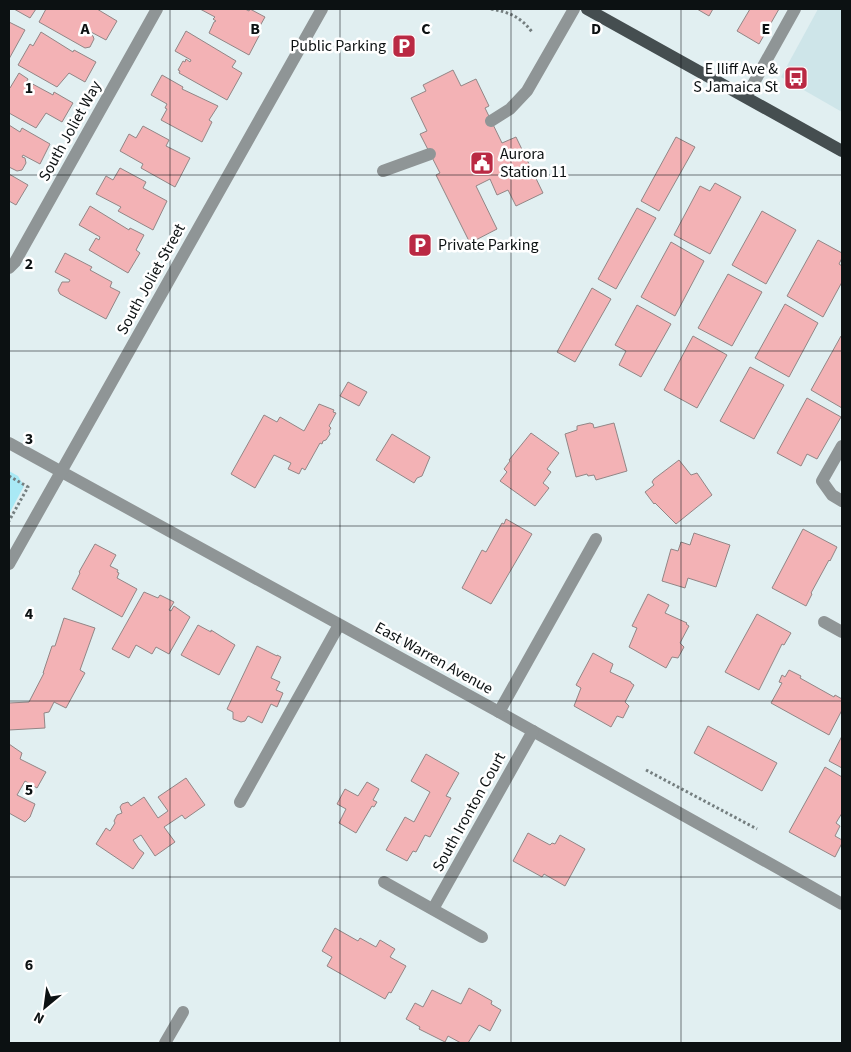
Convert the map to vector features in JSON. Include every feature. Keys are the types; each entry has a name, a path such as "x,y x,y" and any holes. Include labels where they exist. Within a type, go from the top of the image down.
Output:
{"main road":[{"path":"587,9 842,151"}],"street":[{"name":"South Joliet Way","path":"9,268 16,262 157,9"},
{"name":"South Joliet Street","path":"9,564 322,9"},
{"path":"491,120 510,109 527,91 574,9"},
{"path":"746,98 795,9"},
{"path":"383,171 430,154"},
{"name":"East Warren Avenue","path":"9,443 841,900"},
{"path":"842,446 822,482 832,495 842,501"},
{"path":"499,712 596,539"},
{"path":"824,622 842,632"},
{"path":"240,802 339,625"},
{"name":"South Ironton Court","path":"433,909 533,731"},
{"path":"384,882 482,937"},
{"path":"165,1043 182,1012"}],"path":[{"path":"491,9 510,13 518,17 532,32"},
{"path":"9,476 28,487 9,521"},
{"path":"646,770 757,829"}],"shaded area":[{"path":"818,9 842,9 842,112 781,77"},
{"path":"9,471 18,476 24,486 9,514"}],"building":[{"path":"14,9 36,9 30,18"},
{"path":"46,9 97,9 117,21 106,40 91,32 90,34 94,39 90,47 85,48 39,22"},
{"path":"200,9 245,9 249,11 250,9 265,17 256,33 260,34 249,55 209,33 216,21 213,19 215,17"},
{"path":"697,9 713,9 709,16"},
{"path":"750,9 779,9 759,44 737,31"},
{"path":"9,22 25,30 9,59"},
{"path":"186,31 236,61 232,67 242,73 227,100 179,73 180,71 178,70 183,61 185,62 186,59 190,62 191,60 175,51"},
{"path":"41,32 73,52 74,50 96,62 85,82 69,73 57,87 18,65 30,44 33,46"},
{"name":"Aurora Station 11","path":"453,70 461,86 476,79 489,106 485,108 502,143 516,137 543,193 516,206 508,190 497,195 490,179 476,186 497,229 470,243 436,175 440,173 420,134 427,131 411,98 426,91 423,85"},
{"path":"19,73 28,79 27,81 53,95 54,92 73,103 62,122 46,113 36,128 9,113 9,87"},
{"path":"162,75 183,87 182,89 218,106 209,120 212,122 202,142 161,120 167,109 165,108 167,104 151,95"},
{"path":"9,125 20,132 22,128 50,144 40,164 23,155 22,157 25,158 26,163 22,170 17,171 9,167"},
{"path":"143,126 169,140 166,146 190,158 175,187 141,168 143,164 120,151 129,134 136,138"},
{"path":"676,137 695,147 659,211 641,201"},
{"path":"120,168 146,182 143,188 167,201 153,230 118,211 121,207 96,194 106,176 113,180"},
{"path":"9,174 28,185 16,205 9,201"},
{"path":"715,183 741,197 710,254 674,235 700,186 710,191"},
{"path":"90,206 129,230 130,228 144,235 136,250 140,253 128,273 89,250 96,238 99,240 100,237 79,225"},
{"path":"637,208 656,218 616,289 598,279"},
{"path":"762,211 796,230 766,284 732,265"},
{"path":"818,240 842,253 839,264 842,266 842,282 823,317 787,296"},
{"path":"671,242 704,261 675,316 641,297"},
{"path":"65,253 92,267 90,270 112,282 110,287 120,292 106,319 60,294 58,290 62,282 69,282 70,280 55,272"},
{"path":"728,274 762,292 732,346 698,328"},
{"path":"592,288 611,299 575,362 557,352"},
{"path":"785,304 818,323 789,377 755,358"},
{"path":"637,305 671,324 641,377 619,365 626,351 615,345"},
{"path":"693,336 727,355 697,408 664,390"},
{"path":"842,337 842,408 811,390"},
{"path":"750,367 784,385 754,439 720,421"},
{"path":"348,382 367,392 359,406 340,396"},
{"path":"807,398 841,417 817,459 807,454 801,466 777,453"},
{"path":"319,404 334,410 333,412 336,413 329,426 331,428 330,434 322,444 320,443 305,470 302,468 299,474 288,469 291,463 274,455 255,488 231,474 264,415 277,422 280,417 304,431"},
{"path":"614,423 627,471 596,480 594,475 588,476 587,474 576,477 565,434 577,430 577,426 593,424 594,428"},
{"path":"531,433 559,453 547,469 551,472 543,483 549,488 535,506 500,481 507,472 504,469 509,460"},
{"path":"392,434 430,457 422,476 417,478 414,483 376,460"},
{"path":"679,460 691,475 697,473 712,495 676,524 654,504 645,492 654,485 652,482 654,479"},
{"path":"506,519 532,534 491,604 462,588 482,550 486,552"},
{"path":"803,529 837,547 811,593 806,606 772,588"},
{"path":"694,533 730,545 716,587 688,578 685,588 662,581 671,549 678,551 681,542 690,545"},
{"path":"95,544 116,555 110,566 118,570 117,578 137,589 122,617 72,589 79,572"},
{"path":"144,592 158,598 160,595 174,602 169,610 171,611 174,606 190,617 169,654 156,647 152,654 136,645 129,658 112,649"},
{"path":"648,594 669,605 665,613 687,623 689,626 680,643 684,647 678,658 672,657 666,668 629,647 637,628 632,626"},
{"path":"757,614 791,633 784,645 782,644 759,690 725,672"},
{"path":"64,618 95,628 80,670 85,673 66,708 54,702 49,712 44,713 45,728 9,730 9,703 29,702 44,673 52,646 55,646"},
{"path":"198,625 211,632 211,630 235,645 219,675 181,655"},
{"path":"257,646 281,657 271,678 280,682 276,690 283,693 277,707 271,704 262,723 248,716 245,721 241,722 233,719 233,712 227,709"},
{"path":"593,653 613,664 610,672 634,685 625,702 629,706 623,718 617,716 611,727 574,706 581,688 576,685"},
{"path":"789,670 834,697 835,695 842,699 842,710 829,735 771,703 782,683 779,682 782,675 785,677"},
{"path":"708,726 777,763 762,791 694,753"},
{"path":"842,736 842,768 829,761"},
{"path":"9,744 22,753 20,759 46,772 37,788 25,781 17,795 35,804 30,817 25,822 9,813"},
{"path":"426,754 459,773 446,796 451,798 430,837 425,835 416,852 413,851 407,861 386,850 405,817 414,822 430,792 411,781"},
{"path":"825,767 842,777 842,813 836,823 840,826 835,836 842,840 842,843 835,857 789,832"},
{"path":"186,778 205,805 185,819 182,815 164,827 175,842 155,856 141,835 133,840 144,853 133,869 96,844 106,828 110,831 117,815 122,813 120,807 122,804 128,802 131,806 144,797 158,818 168,811 158,797"},
{"path":"367,782 379,789 373,800 377,802 374,807 372,806 356,833 339,823 346,809 337,804 345,789 358,796"},
{"path":"528,833 550,845 552,843 555,844 560,835 585,849 565,886 544,874 542,877 513,861"},
{"path":"335,928 358,941 360,938 376,947 380,940 395,949 390,957 406,966 391,993 389,992 385,999 327,966 332,957 322,951"},
{"path":"469,988 492,1001 491,1004 501,1010 490,1031 479,1025 468,1043 461,1043 448,1036 445,1042 419,1029 420,1027 406,1019 415,1003 423,1007 432,990 461,1004"}],"place":[{"name":"Public Parking","path":"404,46"},
{"name":"E Iliff Ave & S Jamaica St","path":"796,78"},
{"name":"Aurora Station 11","path":"482,163"},
{"name":"Private Parking","path":"420,245"}]}
